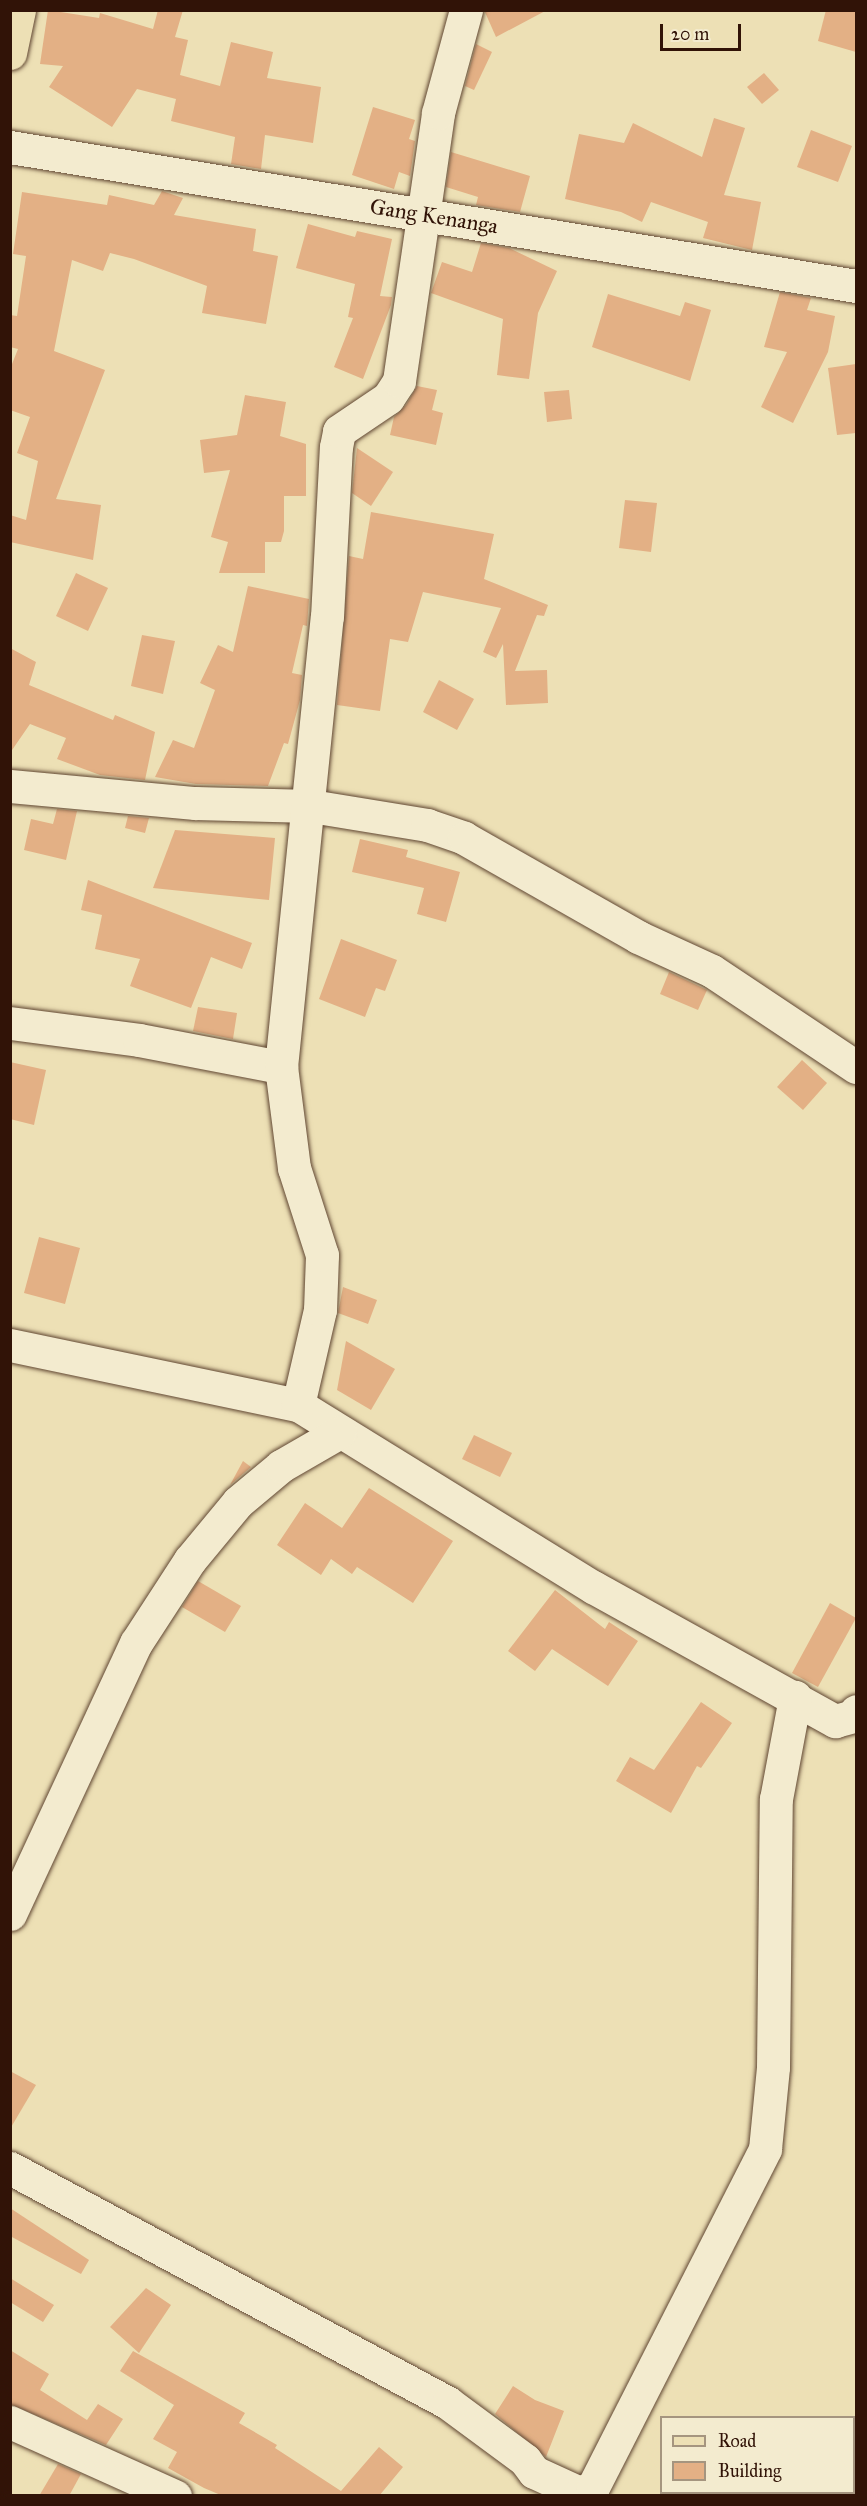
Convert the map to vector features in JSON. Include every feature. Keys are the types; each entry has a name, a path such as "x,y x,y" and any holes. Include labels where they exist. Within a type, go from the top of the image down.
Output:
{"main road":[{"path":"10,53 19,10"}],"street":[{"path":"298,1405 320,1310 322,1255 294,1168 281,1067 310,806 327,617 336,447 339,430 388,398 399,381 421,214 438,113 466,10"},
{"name":"Gang Kenanga","path":"10,147 856,286"},
{"path":"10,786 195,803 310,806 427,825 464,838 639,937 712,972 856,1067"},
{"path":"10,1023 139,1040 281,1067"},
{"path":"10,1345 298,1405 593,1587 835,1721 854,1716 856,1712"},
{"path":"10,1914 136,1643 190,1560 238,1502 282,1466 340,1432"},
{"path":"10,2168 448,2403 517,2454 533,2484 580,2493 593,2487 765,2149 773,2067 776,1799 795,1697"},
{"path":"10,2422 175,2496"}],"building":[{"path":"48,10 99,18 100,13 153,29 158,10 183,10 175,37 188,40 180,75 220,86 231,42 273,52 267,78 321,87 313,143 265,135 261,169 231,164 235,137 171,121 176,99 137,89 112,127 49,87 63,66 40,64"},
{"path":"484,10 547,10 496,37"},
{"path":"826,10 856,10 856,52 818,41"},
{"path":"476,44 492,52 474,90 465,86"},
{"path":"764,73 779,90 762,104 747,87"},
{"path":"373,107 415,120 409,139 415,141 410,176 399,172 394,189 352,175"},
{"path":"714,118 745,128 724,195 761,202 752,250 703,238 708,222 651,202 642,222 621,212 565,199 579,134 624,143 633,123 702,157"},
{"path":"811,130 852,146 838,182 797,167"},
{"path":"451,152 530,176 520,212 476,205 478,197 446,187"},
{"path":"162,191 183,198 174,215 256,229 253,251 278,256 266,324 202,313 207,286 134,259 110,253 103,271 72,260 54,351 105,370 56,499 101,505 93,560 10,542 10,515 26,520 38,461 17,453 30,417 10,410 10,369 18,349 10,347 10,315 17,316 26,256 13,254 22,192 107,205 109,195 154,205"},
{"path":"308,224 355,237 357,231 392,239 380,296 392,297 391,305 363,379 334,367 353,318 348,317 355,284 296,268"},
{"path":"481,243 509,248 557,271 538,313 529,379 497,375 503,319 431,293 442,262 472,272"},
{"path":"780,292 811,298 807,310 835,316 828,352 793,423 761,407 787,352 764,347"},
{"path":"608,294 680,316 685,302 711,310 690,381 592,347"},
{"path":"856,364 856,433 837,435 828,368"},
{"path":"417,386 437,390 432,410 443,413 436,445 390,435 394,417 406,405"},
{"path":"569,390 572,419 547,422 544,392"},
{"path":"245,395 286,402 280,436 306,444 306,496 284,496 284,531 281,542 265,542 265,573 219,573 228,542 211,537 230,470 204,473 200,440 237,435"},
{"path":"357,448 393,472 371,506 352,493"},
{"path":"625,500 657,503 651,552 619,548"},
{"path":"371,512 494,534 484,579 548,605 544,616 537,615 515,671 547,670 548,703 506,705 503,644 496,658 483,652 501,608 423,592 408,642 390,639 380,711 337,705 349,556 363,559"},
{"path":"76,573 108,588 88,631 56,616"},
{"path":"248,586 309,599 307,626 303,625 292,673 302,675 300,700 288,744 284,743 268,786 196,784 155,777 173,740 194,748 215,690 200,683 218,645 233,652"},
{"path":"142,635 175,641 163,694 131,686"},
{"path":"10,648 36,662 29,685 113,720 115,715 155,732 145,780 100,775 57,759 66,738 30,724 10,753"},
{"path":"439,680 474,699 457,730 423,712"},
{"path":"57,809 77,811 66,860 24,850 31,819 53,824"},
{"path":"128,816 149,818 145,833 125,828"},
{"path":"175,830 275,838 269,900 153,888"},
{"path":"360,839 408,850 406,857 460,872 446,922 417,914 424,888 352,872"},
{"path":"88,880 252,943 242,969 211,957 191,1008 130,986 140,959 95,949 102,915 81,910"},
{"path":"341,939 397,960 385,991 376,988 365,1017 319,999"},
{"path":"669,972 707,990 698,1010 660,994"},
{"path":"198,1007 237,1013 233,1039 193,1031"},
{"path":"802,1060 827,1083 803,1110 777,1087"},
{"path":"10,1062 46,1070 34,1125 10,1119"},
{"path":"39,1237 80,1248 65,1304 24,1293"},
{"path":"343,1287 377,1300 368,1324 338,1313"},
{"path":"346,1341 395,1369 371,1410 337,1390"},
{"path":"474,1435 512,1453 500,1477 462,1459"},
{"path":"243,1461 251,1467 230,1485"},
{"path":"369,1488 453,1541 413,1603 357,1567 352,1574 331,1559 321,1575 277,1545 305,1503 342,1528"},
{"path":"198,1581 241,1606 225,1632 182,1607"},
{"path":"555,1590 605,1629 609,1622 638,1641 608,1686 552,1649 535,1671 508,1651"},
{"path":"830,1603 856,1618 818,1687 792,1673"},
{"path":"701,1702 732,1723 701,1768 697,1766 671,1813 616,1781 630,1757 654,1770"},
{"path":"10,2071 36,2085 10,2129"},
{"path":"10,2208 89,2260 81,2274 10,2236"},
{"path":"10,2278 54,2305 43,2322 10,2302"},
{"path":"146,2288 171,2305 139,2353 110,2327"},
{"path":"10,2350 49,2374 40,2390 87,2420 98,2404 123,2419 106,2445 10,2404"},
{"path":"133,2351 245,2413 239,2423 277,2445 275,2448 341,2491 379,2447 403,2467 379,2496 223,2496 204,2488 168,2468 177,2452 153,2439 174,2405 120,2371"},
{"path":"513,2386 535,2400 564,2411 546,2457 495,2414"},
{"path":"58,2464 81,2474 69,2496 39,2496"}]}
